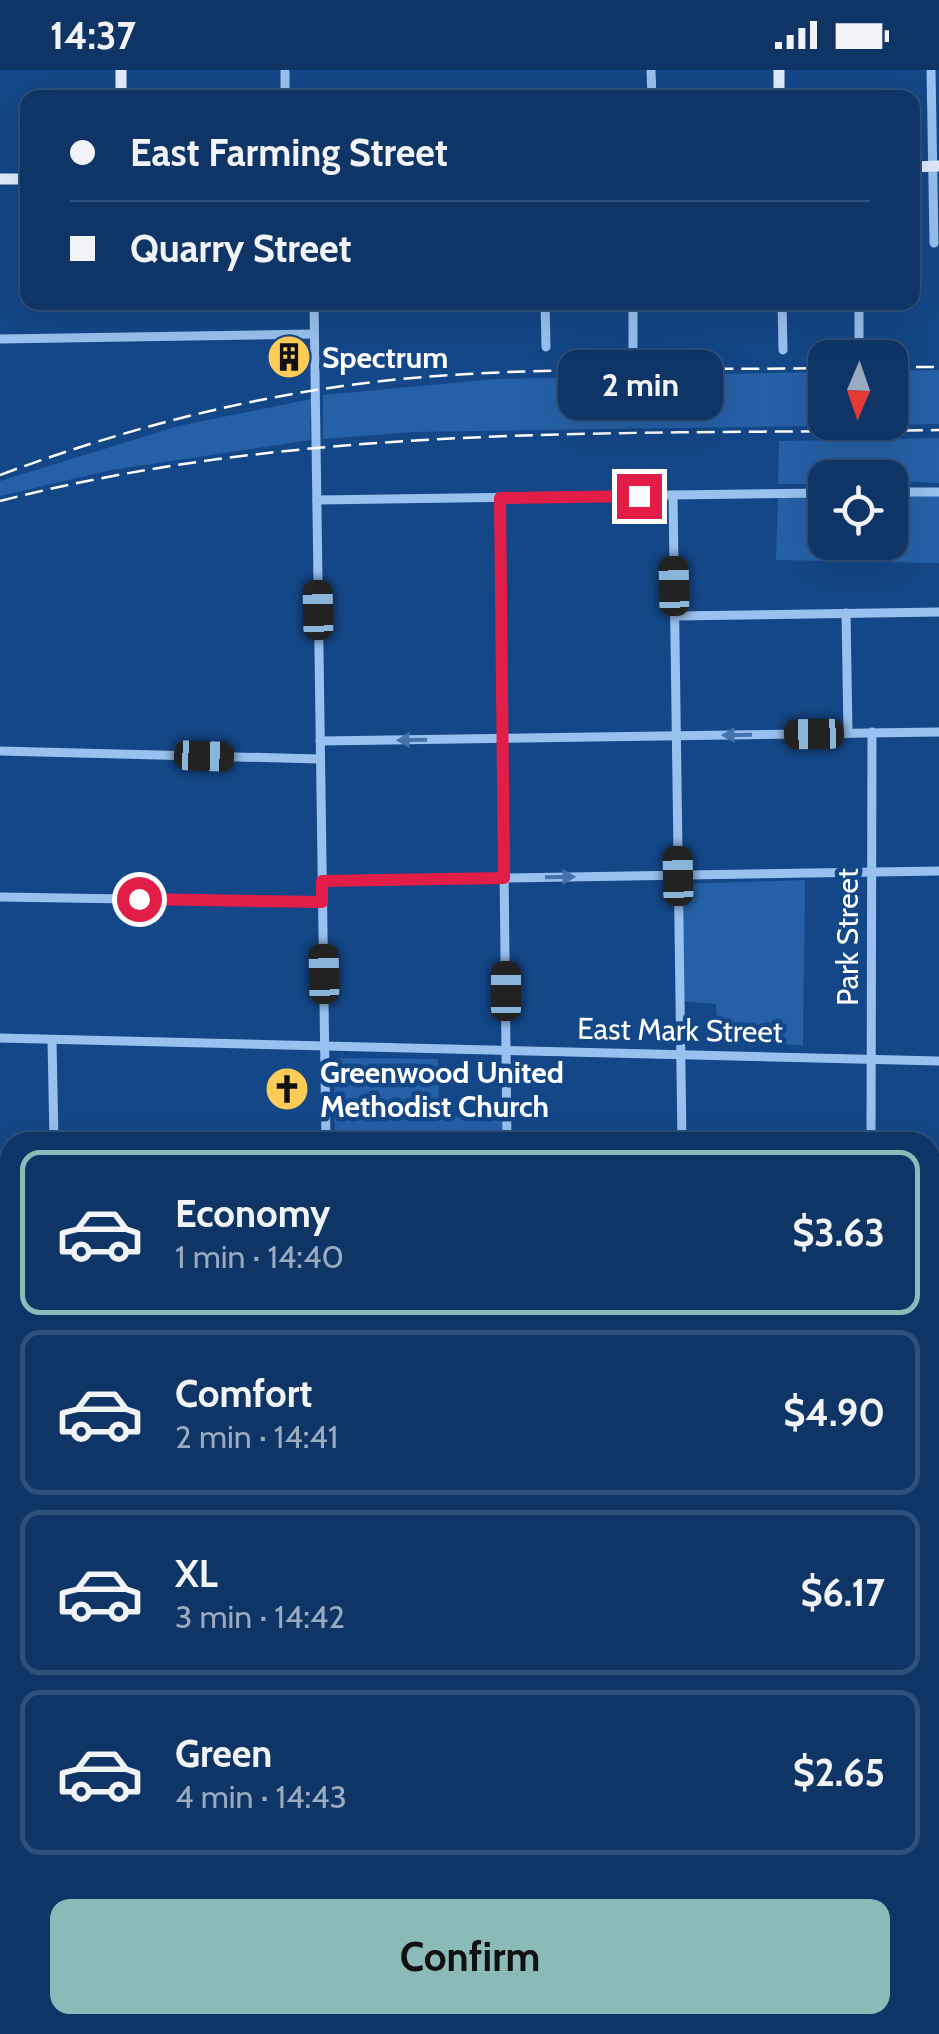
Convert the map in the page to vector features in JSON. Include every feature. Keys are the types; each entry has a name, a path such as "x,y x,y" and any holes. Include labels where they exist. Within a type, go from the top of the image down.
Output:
{"street":[{"path":"932,70 934,242"},
{"path":"314,310 326,1132"},
{"path":"545,310 546,347"},
{"path":"633,310 633,347"},
{"path":"782,310 783,350"},
{"path":"859,310 859,340"},
{"path":"0,338 314,334"},
{"path":"908,492 939,492"},
{"path":"316,500 808,493"},
{"path":"674,495 682,1132"},
{"path":"500,498 508,1132"},
{"path":"675,616 939,612"},
{"path":"846,614 848,733"},
{"name":"Park Street","path":"871,1132 872,732"},
{"path":"320,741 939,732"},
{"path":"0,751 320,759"},
{"path":"322,881 939,871"},
{"path":"0,897 322,902"},
{"name":"East Mark Street","path":"0,1038 939,1062"},
{"path":"52,1040 54,1132"}],"shaded area":[{"path":"939,370 939,424 908,424 908,371"},
{"path":"808,372 808,426 412,432 323,439 323,395 496,379"},
{"path":"311,399 310,440 111,470 0,496 0,481 179,426"},
{"path":"939,438 939,483 908,482 908,460 808,460 808,484 778,484 779,441"},
{"path":"778,493 808,493 808,560 908,560 908,493 939,493 939,563 776,560"},
{"path":"805,880 803,1045 717,1042 716,1004 683,1001 682,884"},
{"path":"334,1058 438,1059 439,1116 503,1119 503,1132 335,1132"}],"railway":[{"path":"908,367 939,367"},
{"path":"0,475 166,422 337,387 499,372 808,368"},
{"path":"0,501 116,475 232,457 349,445 585,434 939,430"}],"place":[{"name":"Spectrum","path":"289,357"},
{"name":"Greenwood United Methodist Church","path":"287,1089"}],"route":[{"path":"139,899 322,902 322,881 504,878 500,498 639,496"}]}
